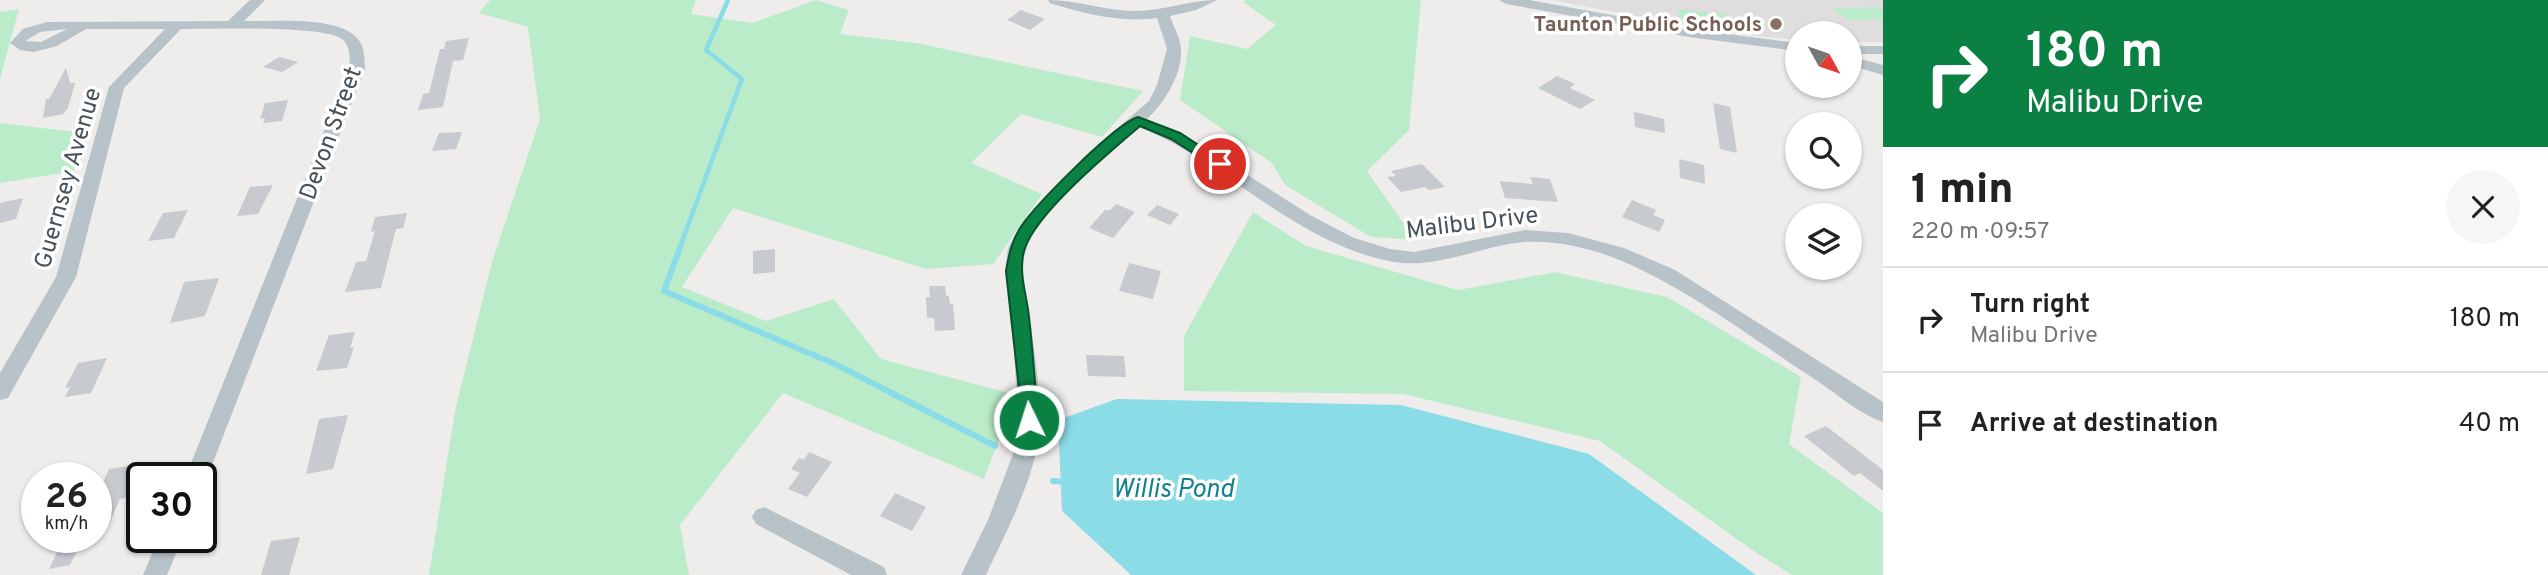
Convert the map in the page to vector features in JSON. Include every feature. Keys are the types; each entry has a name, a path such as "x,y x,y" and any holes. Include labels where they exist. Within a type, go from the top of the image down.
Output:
{"street":[{"path":"232,25 258,0"},
{"path":"1055,0 1107,14 1163,16 1210,0"},
{"path":"1506,0 1689,33 1785,45"},
{"path":"973,575 984,558 1027,446 1029,420 1024,350 1014,271 1017,248 1030,225 1089,162 1138,121 1161,94 1171,67 1174,49 1163,16"},
{"name":"Devon Street","path":"83,25 311,27 338,32 354,44 357,69 202,462"},
{"name":"Guernsey Avenue","path":"0,392 66,277 117,88 177,25"},
{"path":"1862,50 1883,50"},
{"path":"1862,64 1883,71"},
{"name":"Malibu Drive","path":"1138,121 1176,136 1304,219 1347,242 1389,254 1414,258 1525,236 1569,239 1617,252 1678,281 1883,412"},
{"path":"764,517 874,575"},
{"path":"155,575 164,553"}],"shaded area":[{"name":"Taunton Public Schools","path":"1552,0 1883,0 1883,42 1862,42 1862,21 1785,21 1785,39 1712,31"}],"green space":[{"path":"490,0 696,0 691,14 752,23 816,0 849,10 840,34 916,43 1143,91 1102,137 1021,114 971,163 1042,194 993,264 926,269 733,208 682,287 766,321 834,299 881,359 1016,395 984,479 783,393 680,525 689,575 429,575 455,411 492,262 540,119 528,27 479,13"},
{"path":"1421,0 1409,130 1367,171 1415,240 1371,237 1285,185 1272,163 1180,100 1190,36 1247,49 1276,25 1243,2"},
{"path":"1876,7 1883,12 1883,19 1848,20 1832,9"},
{"path":"19,9 0,79 0,12"},
{"path":"1677,9 1728,15 1732,25 1681,18"},
{"path":"0,123 84,133 74,171 0,183"},
{"path":"1253,212 1306,246 1458,290 1555,272 1667,297 1801,377 1789,444 1883,513 1883,575 1792,575 1752,550 1600,441 1403,394 1184,391 1184,336"}],"water":[{"name":"Willis Pond","path":"1117,399 1401,405 1589,454 1756,575 1131,575 1062,511 1058,420"}],"building":[{"path":"1021,10 1045,19 1030,30 1007,20"},
{"path":"469,38 463,60 453,61 443,107 418,110 423,94 429,93 440,49 444,49 446,41"},
{"path":"279,57 298,62 282,72 263,67"},
{"path":"66,68 70,83 75,83 68,108 63,114 43,118 46,99 49,99"},
{"path":"1557,76 1575,84 1570,88 1595,100 1580,109 1538,88"},
{"path":"288,100 282,121 263,123 265,118 260,119 265,103"},
{"path":"1713,103 1730,107 1737,153 1720,149"},
{"path":"1634,112 1664,119 1665,133 1635,127"},
{"path":"462,132 456,149 432,151 439,133"},
{"path":"1679,159 1704,165 1705,184 1680,178"},
{"path":"1422,164 1445,187 1429,190 1425,187 1401,192 1387,177 1396,176 1391,171"},
{"path":"1530,177 1550,179 1558,202 1505,198 1500,181 1533,184"},
{"path":"273,185 258,214 237,216 250,187"},
{"path":"23,198 16,219 0,223 0,203"},
{"path":"1632,200 1656,210 1653,215 1665,220 1659,232 1622,217"},
{"path":"1116,204 1135,212 1113,238 1089,228 1105,210 1110,210"},
{"path":"1157,205 1179,214 1170,225 1147,215"},
{"path":"188,210 174,238 148,241 163,213"},
{"path":"407,213 403,228 396,229 381,288 345,292 356,262 366,261 375,231 371,232 375,217"},
{"path":"775,249 775,272 753,274 753,251"},
{"path":"1129,263 1161,271 1153,299 1119,291"},
{"path":"219,278 205,316 170,323 184,282"},
{"path":"929,286 945,286 946,296 949,296 950,304 953,304 955,330 935,331 934,318 927,318 926,297 930,297"},
{"path":"355,332 350,348 354,347 347,368 316,371 329,335"},
{"path":"1086,355 1124,356 1126,377 1088,376"},
{"path":"107,358 91,393 65,397 70,387 65,388 78,363"},
{"path":"348,415 333,469 306,474 319,419"},
{"path":"1826,426 1883,470 1883,491 1860,473 1854,476 1804,436"},
{"path":"809,452 832,462 807,497 788,489 800,473 791,469 799,458 804,460"},
{"path":"126,466 126,498 120,499 112,517 112,469"},
{"path":"895,493 926,507 912,531 880,516"},
{"path":"300,537 289,575 261,575 271,541"},
{"path":"57,553 76,553 70,565 49,569"}],"waterway":[{"path":"680,247 742,79 706,50 728,0"},
{"path":"681,245 664,291 837,365 995,446"},
{"path":"1053,481 1065,482"}],"place":[{"name":"Taunton Public Schools","path":"1776,24"}],"route":[{"path":"1029,420 1021,313 1014,271 1021,237 1089,162 1138,121 1176,136 1220,164"}]}
